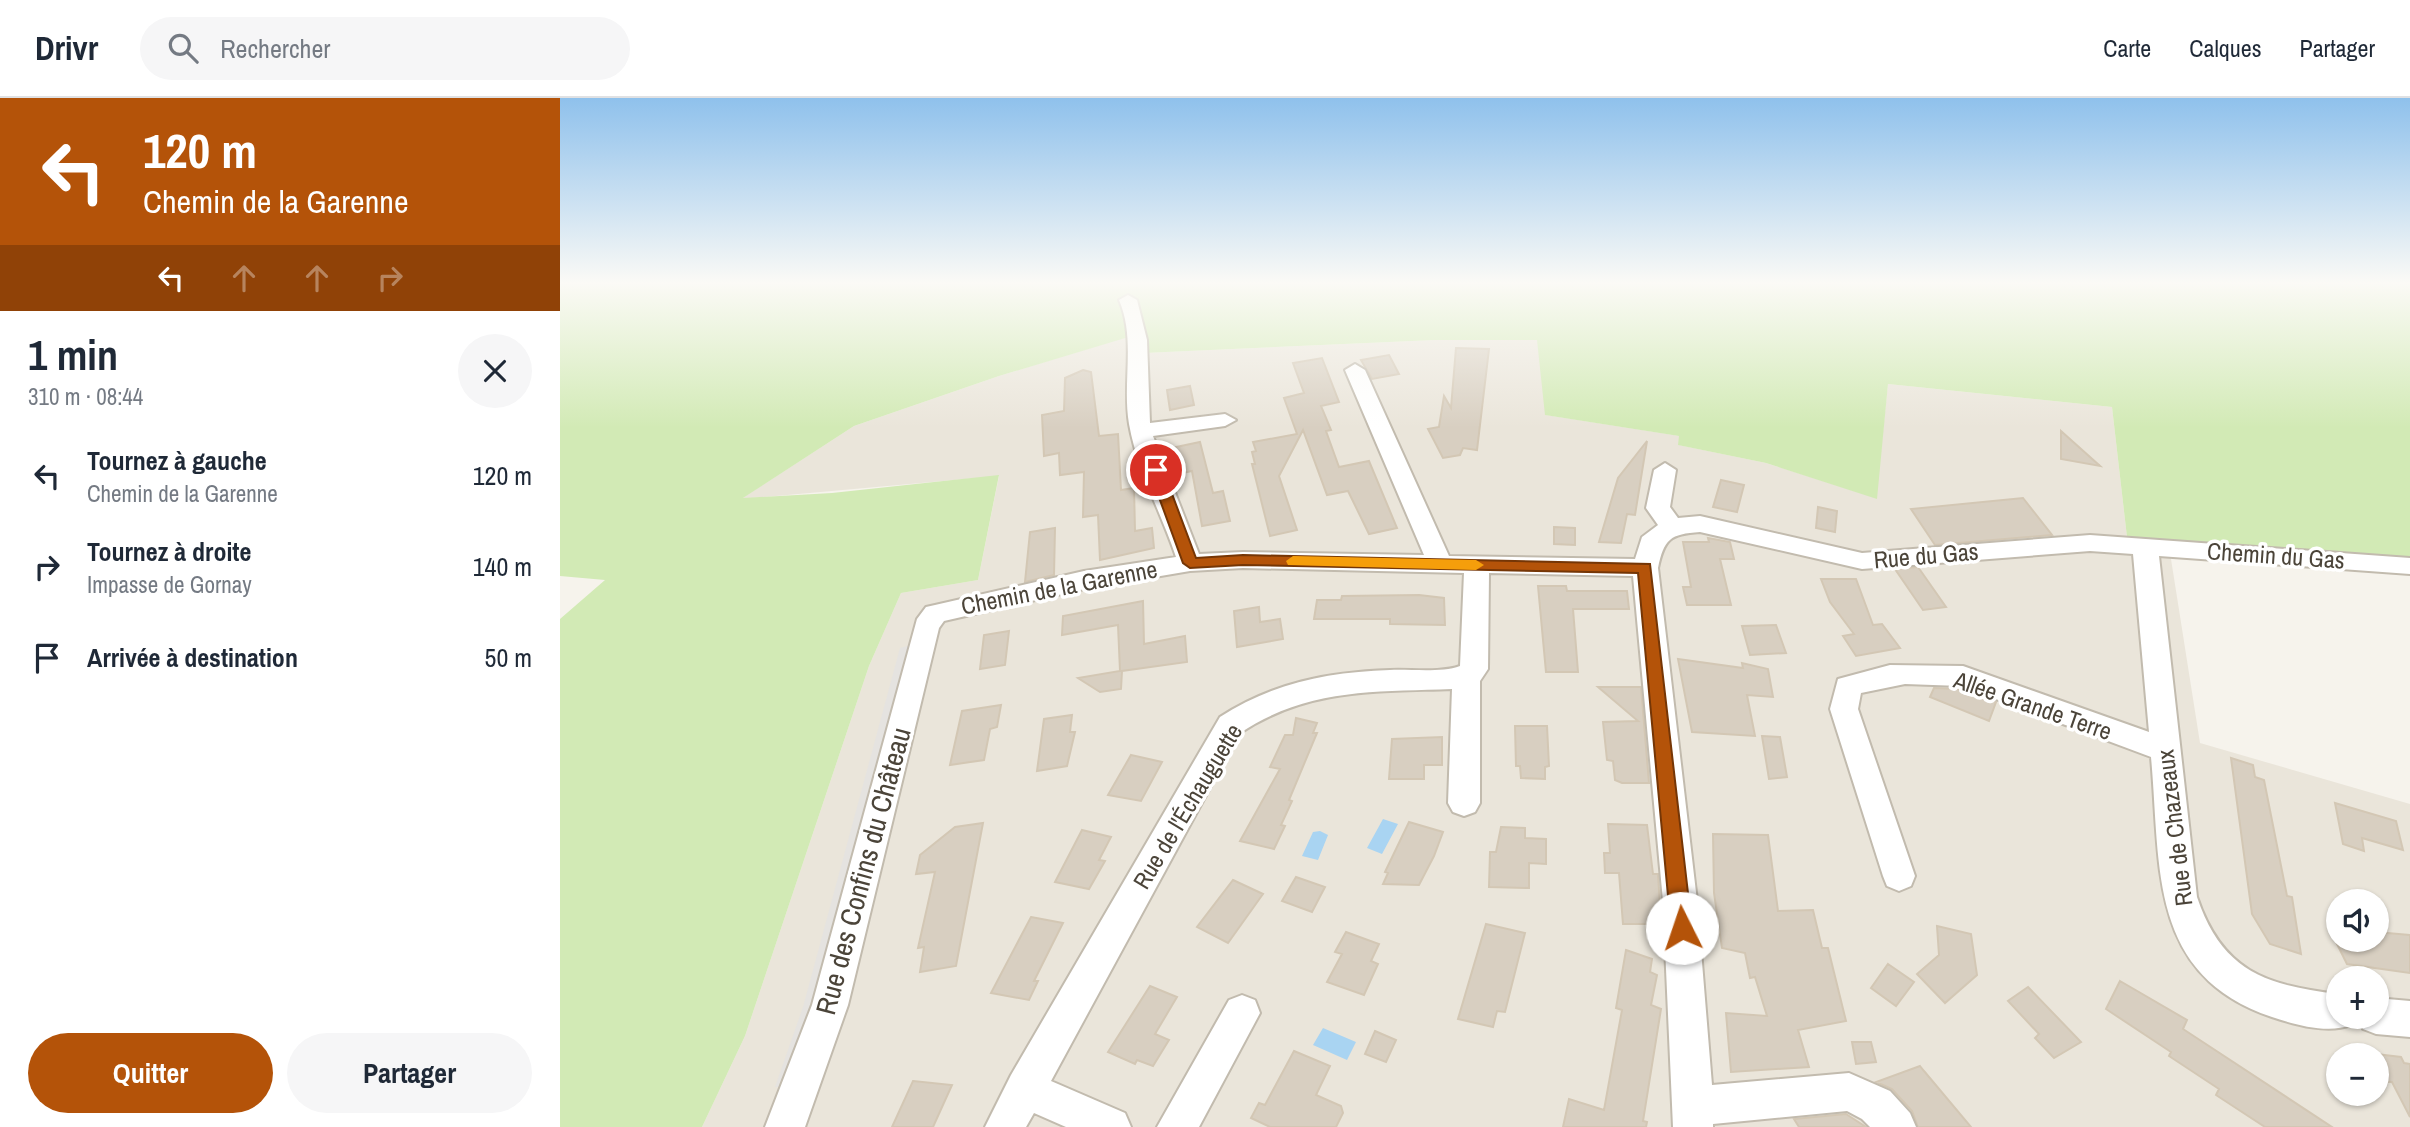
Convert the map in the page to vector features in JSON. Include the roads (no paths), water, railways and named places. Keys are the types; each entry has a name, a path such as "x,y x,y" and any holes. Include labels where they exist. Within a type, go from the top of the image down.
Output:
{"street":[{"path":"1137,332 1136,376 1142,431 1190,563"},
{"path":"1355,370 1440,563"},
{"path":"1142,431 1225,420"},
{"path":"1665,470 1658,508 1672,526 1651,543 1645,568 1680,901 1694,1116 1849,1092 1877,1105 1896,1127"},
{"name":"Rue du Gas","path":"1672,526 1700,524 1862,561 2090,543 2143,546"},
{"name":"Chemin du Gas","path":"2143,546 2410,566"},
{"name":"Rue de Chazeaux","path":"2143,546 2147,559 2179,897 2196,944 2230,981 2250,994 2281,1004 2326,1010"},
{"name":"Chemin de la Garenne","path":"935,614 1070,583 1190,563 1243,560 1645,568"},
{"path":"1464,803 1465,678 1474,669 1477,565"},
{"name":"Rue des Confins du Château","path":"785,1127 830,1004 926,626 935,614"},
{"name":"Allée Grande Terre","path":"1899,876 1843,709 1848,687 1870,678 1941,673 1963,676 2164,749"},
{"name":"Rue de l'Échauguette","path":"1005,1127 1230,725 1247,711 1288,692 1350,684 1465,678"},
{"path":"1177,1127 1242,1013"},
{"path":"2389,1017 2410,1019"},
{"path":"1025,1090 1111,1127"}],"water":[{"path":"1383,819 1398,824 1382,854 1367,848"},
{"path":"1320,831 1328,835 1318,860 1302,856 1313,832"},
{"path":"1323,1028 1356,1042 1347,1060 1313,1045"}]}
